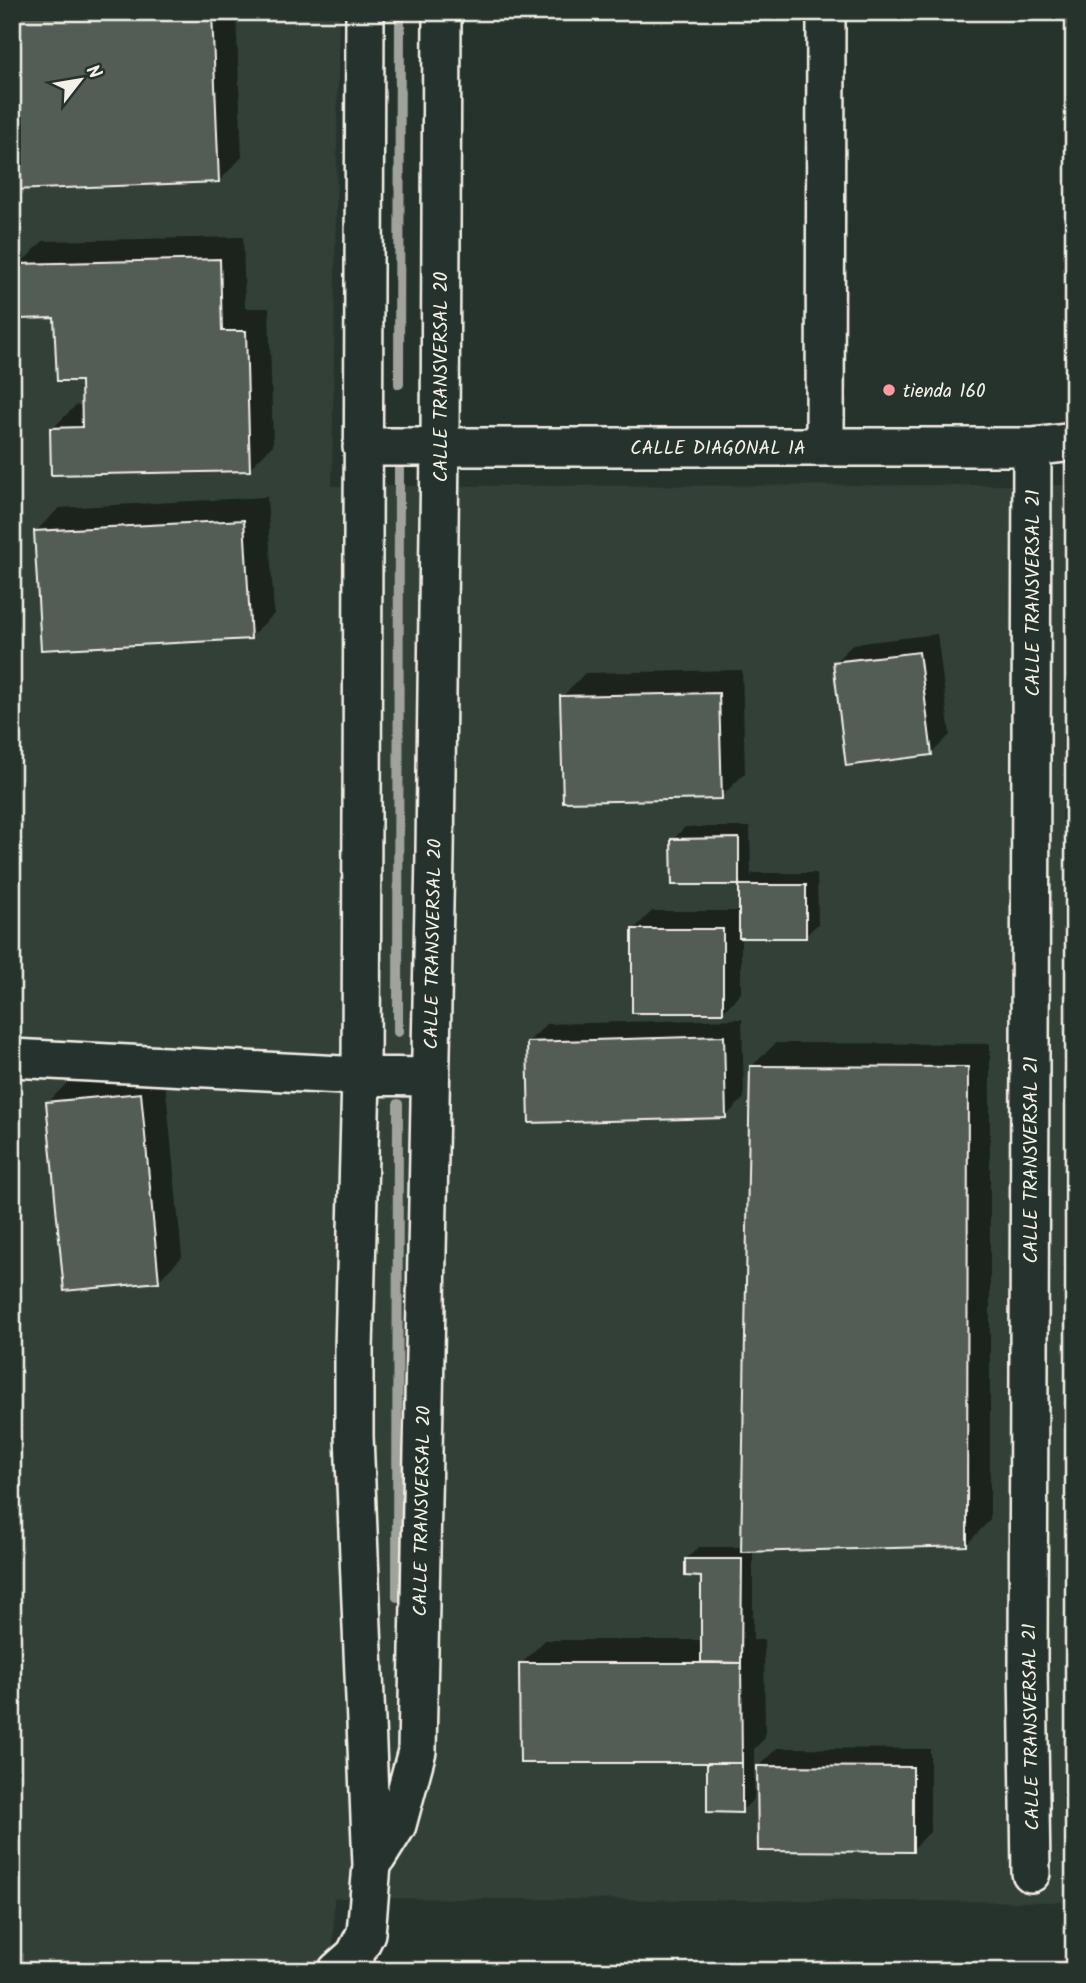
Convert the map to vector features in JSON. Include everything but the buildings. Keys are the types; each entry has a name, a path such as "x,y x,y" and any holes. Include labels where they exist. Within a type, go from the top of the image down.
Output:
{"street":[{"name":"CALLE TRANSVERSAL 20","path":"337,1971 355,1955 366,1933 372,1866 354,1436 360,1076 365,12"},
{"name":"CALLE TRANSVERSAL 20","path":"372,1866 397,1825 417,1751 435,854 442,12"},
{"path":"825,447 826,12"},
{"name":"CALLE DIAGONAL 1A","path":"362,447 1032,447 1074,442"},
{"name":"CALLE TRANSVERSAL 21","path":"1031,1873 1028,1625 1032,447"},
{"path":"12,1058 360,1076 429,1077"}],"shaded area":[{"path":"12,12 339,12 332,486 1074,485 1074,1902 334,1898 333,1971 12,1971"}],"waterway":[{"path":"399,384 400,12"},
{"path":"398,1032 399,460"},
{"path":"397,1597 398,1104"}],"place":[{"name":"tienda 160","path":"889,390"}]}
